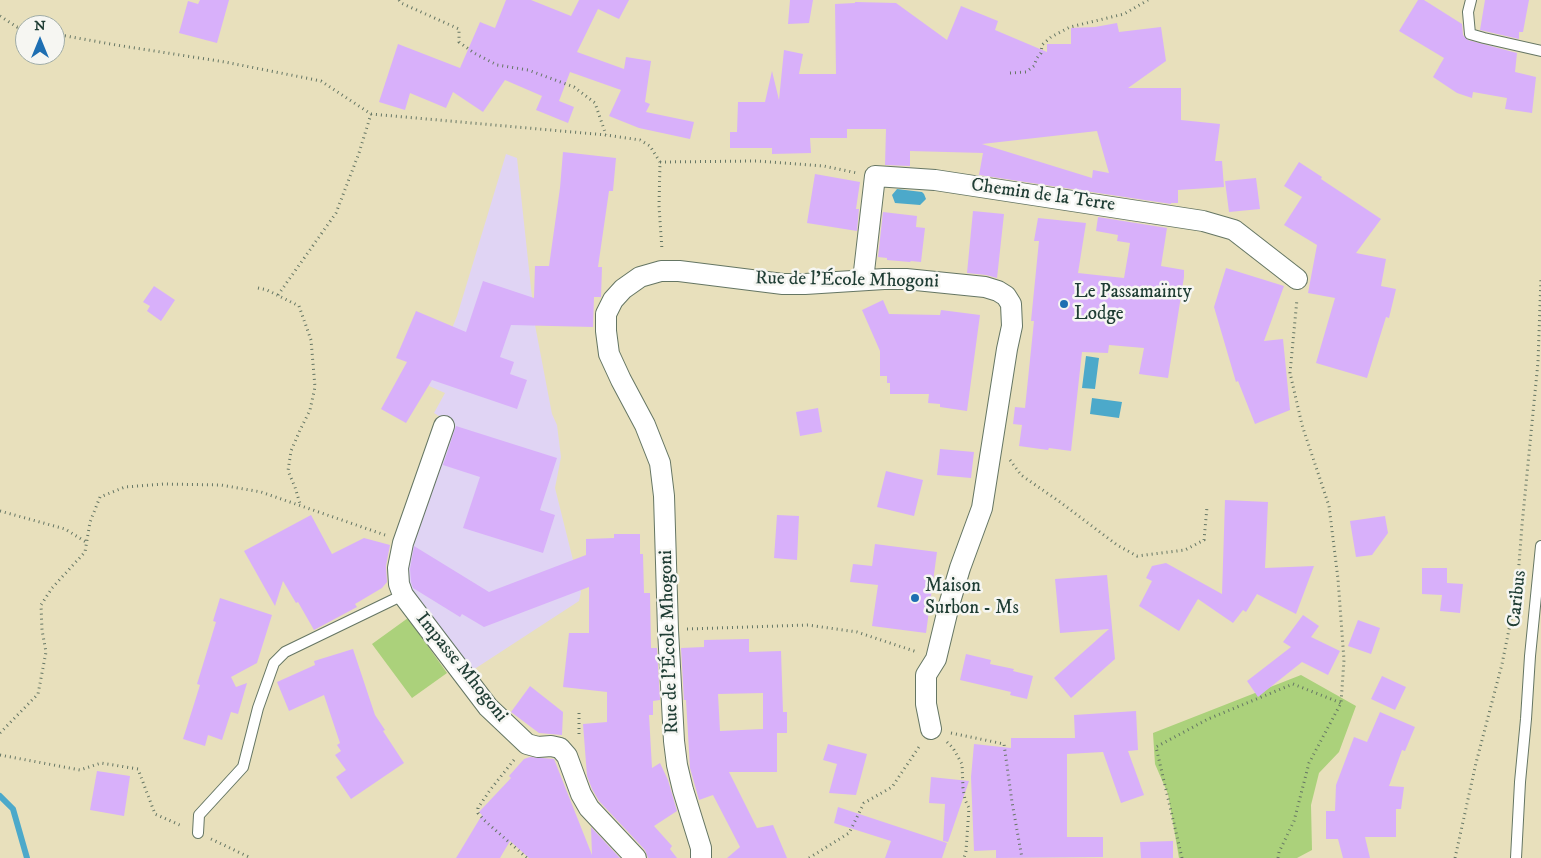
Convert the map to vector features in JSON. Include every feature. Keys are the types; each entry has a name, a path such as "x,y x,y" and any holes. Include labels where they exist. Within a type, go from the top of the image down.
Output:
{"street":[{"name":"Chemin de la Terre","path":"875,176 935,180 1203,220 1234,230 1298,279"},
{"path":"863,280 875,176"},
{"name":"Rue de l'École Mhogoni","path":"701,858 702,848 677,765 674,740 664,496 660,463 645,424 609,354 606,331 606,314 613,300 623,288 640,277 661,271 679,271 783,284 906,279 966,285 998,291 1006,296 1011,304 1012,326 982,508 949,604 936,659 926,675 926,704 931,729"},
{"name":"Impasse Mhogoni","path":"444,426 403,543 398,568 399,584 403,595 488,706 527,744"},
{"path":"527,744 538,747 551,746 560,748 567,756 581,794 590,808 636,858"}],"lane":[{"path":"1471,0 1468,12 1470,34 1541,51"},
{"name":"Caribus","path":"1516,858 1530,656 1541,546"},
{"path":"198,833 198,815 243,767 258,708 274,663 285,652 403,595"}],"path":[{"path":"399,0 401,3 459,29 460,42 474,53 489,61 528,70 574,87 595,103 606,135"},
{"path":"1010,73 1026,72 1034,66 1041,53 1042,45 1051,37 1070,27 1124,14 1148,0"},
{"path":"0,16 15,26"},
{"path":"65,36 224,62 321,81 371,114 606,135 640,140 650,146 660,162 661,271"},
{"path":"278,295 336,213 359,153 371,114"},
{"path":"660,162 757,161 824,166 875,176"},
{"path":"1455,858 1476,763 1502,664 1517,590 1538,362 1541,277"},
{"path":"1278,858 1294,821 1309,763 1341,703 1344,660 1338,579 1329,506 1302,424 1290,373 1298,279"},
{"path":"258,288 267,290 299,306 311,340 315,387 310,410 291,451 288,471 300,505"},
{"path":"993,438 1021,475 1117,546 1137,556 1185,550 1204,540 1207,507"},
{"path":"0,734 38,694 46,652 40,604 85,552 90,522 100,497 126,487 164,484 221,485 261,492 403,543"},
{"path":"0,511 65,529 86,542"},
{"path":"668,630 808,625 857,632 936,659"},
{"path":"1182,858 1156,747 1208,719 1293,684 1341,703"},
{"path":"931,729 1004,744 1022,858"},
{"path":"809,858 849,833 864,804 892,787 931,729"},
{"path":"931,729 953,748 962,764 965,800 970,808 964,858"},
{"path":"526,858 484,820 478,813 478,808 527,744"},
{"path":"0,755 80,770 101,763 138,769 155,814 251,858"}],"shaded area":[{"path":"506,154 517,158 535,325 552,414 557,425 561,457 555,488 581,592 579,601 473,670 404,589 405,552 449,422 434,413 445,393 429,386 457,316"}],"green space":[{"path":"408,618 447,673 412,698 372,644"},
{"path":"1301,675 1356,706 1339,752 1319,773 1311,805 1312,850 1297,858 1179,858 1168,794 1155,764 1153,733"}],"water":[{"path":"897,189 922,192 926,199 920,205 895,203 892,195"},
{"path":"1086,356 1099,358 1095,389 1082,388"},
{"path":"1092,398 1122,402 1119,418 1090,414"}],"building":[{"path":"200,0 229,0 217,43 179,33 188,1 198,4"},
{"path":"506,0 531,0 571,16 579,0 629,0 619,19 598,9 577,52 624,69 626,57 651,61 645,102 650,104 646,112 694,122 690,139 639,128 609,116 621,90 570,72 559,101 574,107 568,123 536,110 542,96 505,80 483,112 453,92 446,108 410,93 405,110 379,102 398,44 460,68 480,22 495,28"},
{"path":"790,0 813,0 809,23 788,24"},
{"path":"1418,0 1424,0 1462,24 1463,35 1468,40 1517,53 1515,72 1536,77 1532,113 1505,109 1507,98 1473,92 1472,98 1457,93 1433,77 1444,58 1399,31"},
{"path":"1485,0 1529,0 1523,32 1519,32 1519,39 1480,30"},
{"path":"896,3 947,40 961,6 998,21 995,30 1047,52 1047,44 1071,44 1071,28 1095,27 1117,23 1119,32 1161,27 1166,61 1128,88 1181,88 1181,120 1220,124 1215,161 1222,161 1224,187 1178,190 1178,203 1171,204 979,175 983,153 910,151 910,166 885,165 886,129 847,129 847,138 810,138 811,153 772,154 772,148 730,148 730,132 737,132 738,102 765,102 772,71 779,100 784,50 803,54 799,74 836,74 835,4","holes":["1097,131 1109,173 1093,170 1092,178 982,144"]},
{"path":"563,152 616,158 613,191 609,191 598,267 602,267 601,297 594,297 593,327 511,325 500,357 514,362 510,374 527,380 517,409 432,380 406,423 381,409 407,362 396,358 416,311 466,332 483,281 534,298 535,266 549,266"},
{"path":"1299,162 1381,219 1356,253 1386,259 1381,286 1396,289 1389,318 1386,317 1367,378 1316,363 1335,298 1308,293 1317,245 1284,225 1302,197 1284,186"},
{"path":"815,174 860,182 856,209 859,209 857,231 807,223"},
{"path":"1256,178 1260,209 1229,212 1225,181"},
{"path":"973,211 1004,214 997,278 967,273"},
{"path":"883,212 917,216 916,227 925,228 921,262 887,260 887,258 878,257"},
{"path":"1098,217 1167,228 1161,266 1184,270 1168,378 1139,374 1144,348 1109,345 1108,353 1082,352 1071,451 1019,446 1022,425 1013,424 1015,407 1025,408 1034,321 1031,321 1039,241 1034,241 1038,218 1086,223 1078,273 1124,278 1130,243 1117,241 1118,235 1096,231"},
{"path":"1226,268 1284,286 1264,341 1283,339 1290,410 1255,424 1238,381 1236,382 1214,307"},
{"path":"154,286 175,300 161,321 147,311 150,306 143,302"},
{"path":"883,300 889,314 940,315 941,310 980,315 967,411 940,407 940,404 928,403 929,394 890,394 890,383 887,383 887,376 880,376 880,351 862,310"},
{"path":"818,408 822,432 800,436 796,412"},
{"path":"456,426 557,458 540,510 555,515 543,553 463,528 480,477 443,465"},
{"path":"940,449 974,452 971,478 937,475"},
{"path":"886,471 923,480 914,516 877,507"},
{"path":"1225,500 1268,502 1265,568 1314,566 1296,614 1257,594 1246,612 1243,610 1233,623 1198,599 1179,631 1139,606 1152,581 1146,578 1152,566 1166,563 1222,594"},
{"path":"311,515 332,554 364,538 390,545 386,566 387,582 382,588 355,604 357,607 314,630 283,581 275,606 244,551"},
{"path":"777,515 799,516 797,560 774,558"},
{"path":"1385,516 1388,533 1372,555 1356,557 1350,521"},
{"path":"614,534 640,534 640,554 643,554 644,593 650,593 651,648 657,648 660,700 653,701 653,715 649,715 652,768 660,763 668,780 677,811 654,826 672,846 670,849 677,858 648,858 645,850 599,801 587,776 583,724 607,722 607,692 563,687 569,633 589,633 589,587 484,627 462,614 460,617 413,588 411,582 410,569 414,546 489,592 586,555 586,539 614,538"},
{"path":"875,544 937,552 926,633 872,626 878,585 850,582 853,564 872,566"},
{"path":"1422,568 1447,568 1447,583 1463,584 1460,613 1440,611 1442,595 1422,594"},
{"path":"1107,575 1115,659 1071,698 1054,678 1109,629 1060,633 1055,579"},
{"path":"220,598 272,615 257,663 231,677 236,687 247,683 238,714 231,712 222,740 208,735 205,746 183,739 200,685 197,684 216,622 213,621"},
{"path":"1303,615 1319,626 1311,637 1340,651 1328,675 1302,662 1258,697 1247,681 1291,647 1283,642"},
{"path":"1358,620 1380,628 1371,654 1348,646"},
{"path":"749,639 749,652 781,651 783,712 787,712 787,733 777,733 777,772 729,772 757,828 773,825 787,858 727,858 740,847 713,795 699,800 690,768 681,648 704,647 704,640","holes":["763,693 763,729 720,731 718,694"]},
{"path":"353,649 375,715 404,763 351,799 336,777 346,770 335,755 341,751 337,745 340,743 324,695 289,711 277,682 315,665 314,661"},
{"path":"966,654 991,660 990,664 1014,669 1013,671 1033,676 1027,699 1010,695 1011,692 960,680"},
{"path":"1382,676 1406,687 1395,710 1371,699"},
{"path":"530,686 563,712 562,735 539,733 511,712"},
{"path":"1136,711 1138,750 1128,751 1144,795 1121,803 1103,752 1067,754 1067,837 1103,837 1103,857 996,858 996,850 974,851 971,777 974,744 1011,748 1011,738 1075,738 1074,715"},
{"path":"1380,712 1415,727 1405,751 1402,750 1389,786 1404,787 1401,809 1396,809 1396,837 1365,837 1370,858 1343,858 1338,839 1326,839 1326,811 1335,811 1336,785 1354,737 1367,742"},
{"path":"828,744 867,754 856,795 829,793 837,764 823,760"},
{"path":"530,757 554,759 592,855 591,827 620,858 529,858 510,841 500,858 456,858 482,815 479,812 511,778 509,776 524,759"},
{"path":"97,771 130,776 124,816 90,810"},
{"path":"931,777 969,781 948,842 943,841 945,804 929,803"},
{"path":"838,807 947,843 942,858 885,858 891,841 834,823"},
{"path":"1173,841 1173,858 1141,858 1140,842"}],"waterway":[{"path":"0,796 13,809 27,858"}],"place":[{"name":"Le Passamaïnty Lodge","path":"1064,304"},
{"name":"Maison Surbon - Ms","path":"915,598"}]}
